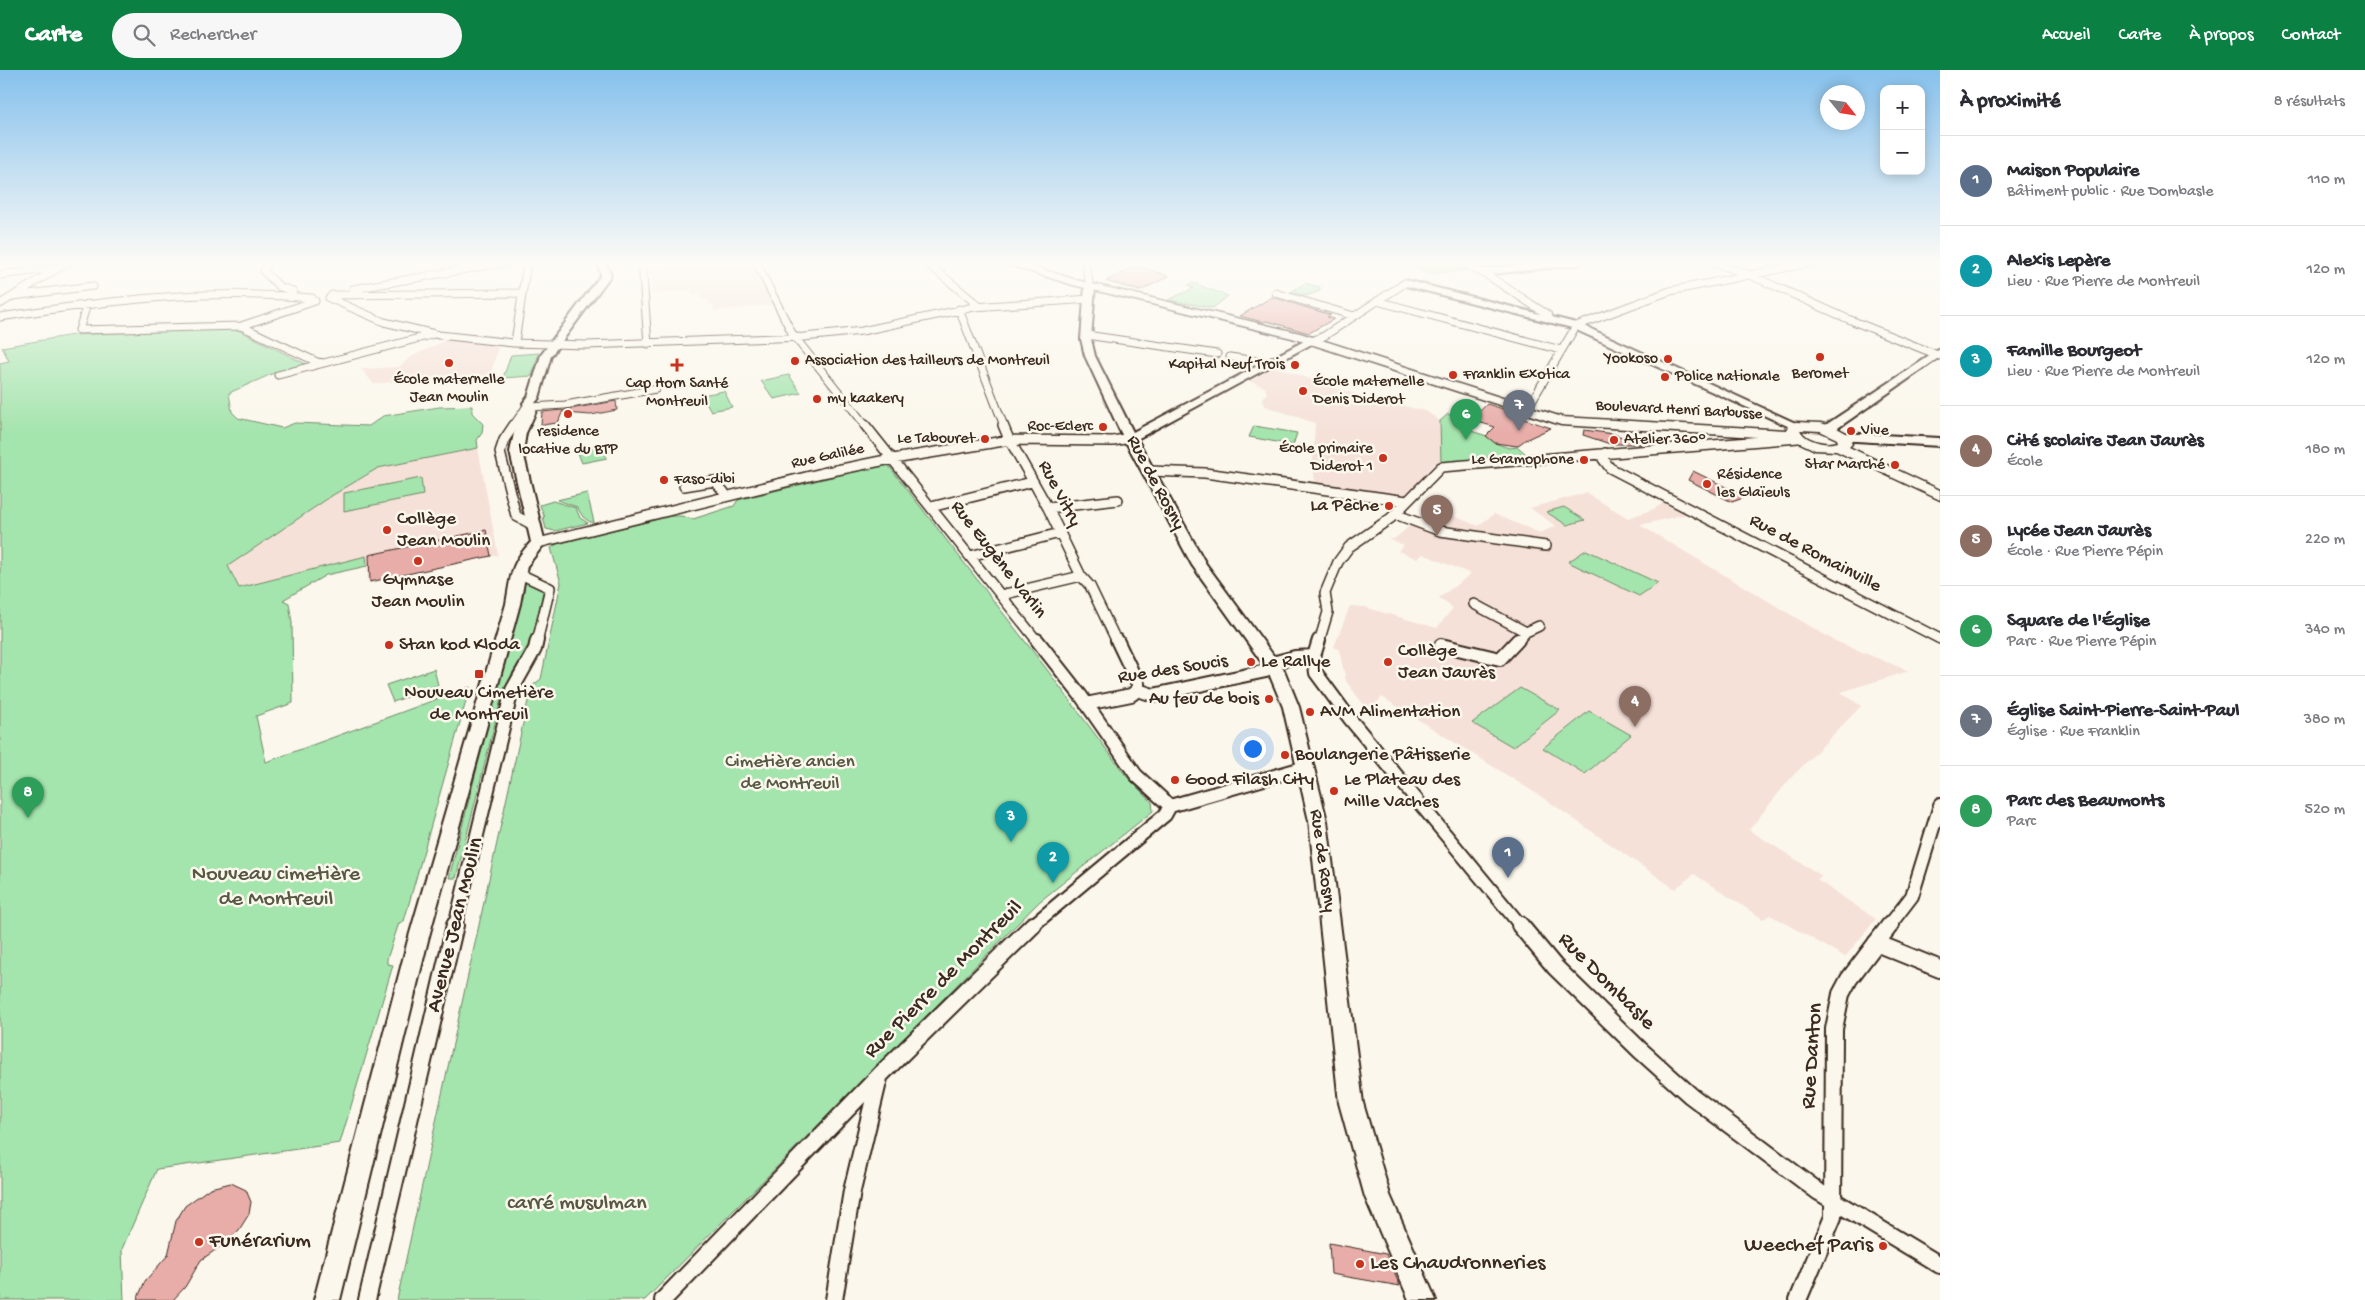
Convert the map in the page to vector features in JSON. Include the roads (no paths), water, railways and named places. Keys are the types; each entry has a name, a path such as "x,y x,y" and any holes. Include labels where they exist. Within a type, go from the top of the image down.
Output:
{"main road":[{"path":"538,543 515,450 546,355 573,319"},
{"name":"Rue de Rosny","path":"1088,319 1086,335 1090,356 1130,438 1199,565 1269,667 1291,707 1319,830 1351,1104 1378,1197 1423,1300"},
{"name":"Boulevard Henri Barbusse","path":"1225,319 1312,341 1561,421 1796,433"},
{"path":"1551,319 1576,326 1796,433 1813,444 1841,442 1940,442"},
{"path":"1130,438 1312,341"},
{"path":"1828,429 1939,354"},
{"path":"1796,433 1812,426 1828,429 1841,442 1940,496"},
{"name":"Avenue Jean Moulin","path":"327,1300 418,940 523,559 538,543"}],"street":[{"path":"83,319 79,330 241,326 259,319"},
{"path":"378,319 433,335 555,345 648,344 795,338 868,329 912,319"},
{"path":"515,342 518,319"},
{"path":"646,319 648,344"},
{"name":"Rue Eugène Varlin","path":"785,319 795,338 1001,595 1086,704 1136,775 1170,806"},
{"name":"Rue Vitry","path":"963,319 1010,440 1048,508 1081,576 1090,586 1138,684 1138,690"},
{"path":"1312,341 1324,336 1349,319"},
{"path":"1446,319 1561,350"},
{"path":"1526,410 1576,326 1592,319"},
{"path":"1849,319 1939,354"},
{"path":"241,326 309,359 324,364"},
{"path":"278,375 433,335"},
{"path":"1086,335 1217,354"},
{"path":"1230,357 1269,363"},
{"path":"529,405 564,405 656,389"},
{"name":"Boulevard Henri Barbusse","path":"1314,656 1328,612 1324,593 1338,562 1349,547 1395,514 1436,470 1444,466 1605,453 1796,433"},
{"name":"Rue Galilée","path":"538,543 813,475 892,459 1010,440 1113,441 1130,438"},
{"name":"Rue de Romainville","path":"1605,453 1603,459 1610,468 1940,640"},
{"path":"1149,471 1205,473 1407,501"},
{"path":"684,486 715,481 724,492"},
{"path":"932,507 1032,482"},
{"path":"1048,508 1118,500"},
{"path":"1395,514 1440,531 1546,546"},
{"path":"970,556 1060,533"},
{"name":"Avenue Jean Moulin","path":"368,1300 442,978 512,690 535,649 550,588 520,574"},
{"path":"1001,595 1081,576"},
{"path":"1474,604 1526,632"},
{"path":"1441,645 1500,659 1526,632 1539,626"},
{"name":"Rue des Soucis","path":"1086,704 1131,695 1138,690 1153,695 1269,667 1295,657 1314,656"},
{"name":"Rue Dombasle","path":"1314,656 1316,673 1343,707 1350,719 1554,967 1640,1050 1690,1094 1832,1202 1940,1265"},
{"path":"1170,806 1306,767"},
{"name":"Rue Danton","path":"1798,1300 1833,1217 1836,1014 1841,994 1849,978 1912,896 1940,805"},
{"name":"Rue Pierre de Montreuil","path":"662,1300 879,1076 1042,915 1165,815 1170,806"},
{"path":"1876,943 1940,969"},
{"path":"834,1300 849,1209 879,1076"}],"place":[{"name":"Beromet","path":"1820,357"},
{"name":"Yookoso","path":"1668,359"},
{"name":"Association des tailleurs de Montreuil","path":"795,361"},
{"name":"École maternelle Jean Moulin","path":"449,363"},
{"name":"Cap Horn Santé Montreuil","path":"677,365"},
{"name":"Kapital Neuf Trois","path":"1295,365"},
{"name":"Franklin Exotica","path":"1453,375"},
{"name":"Police nationale","path":"1665,377"},
{"name":"École maternelle Denis Diderot","path":"1303,391"},
{"name":"my kaakery","path":"817,399"},
{"name":"residence locative du BTP","path":"568,414"},
{"name":"Roc-Eclerc","path":"1103,427"},
{"name":"Église Saint-Pierre-Saint-Paul","path":"1519,431"},
{"name":"Vive","path":"1851,431"},
{"name":"Le Tabouret","path":"985,439"},
{"name":"Square de l'Église","path":"1466,440"},
{"name":"Atelier 360°","path":"1614,440"},
{"name":"École primaire Diderot 1","path":"1383,458"},
{"name":"Le Gramophone","path":"1584,460"},
{"name":"Star Marché","path":"1895,465"},
{"name":"Faso-dibi","path":"664,480"},
{"name":"Résidence les Glaïeuls","path":"1707,484"},
{"name":"La Pêche","path":"1389,506"},
{"name":"Collège Jean Moulin","path":"387,530"},
{"name":"Lycée Jean Jaurès","path":"1437,536"},
{"name":"Gymnase Jean Moulin","path":"418,561"},
{"name":"Stan kod Kloda","path":"389,645"},
{"name":"Le Rallye","path":"1251,662"},
{"name":"Collège Jean Jaurès","path":"1388,662"},
{"name":"Nouveau Cimetière de Montreuil","path":"479,674"},
{"name":"Au feu de bois","path":"1269,699"},
{"name":"AVM Alimentation","path":"1310,712"},
{"name":"Cité scolaire Jean Jaurès","path":"1635,727"},
{"name":"Boulangerie Pâtisserie","path":"1285,755"},
{"name":"Good Filash City","path":"1175,780"},
{"name":"Le Plateau des Mille Vaches","path":"1334,791"},
{"name":"Parc des Beaumonts","path":"28,818"},
{"name":"Famille Bourgeot","path":"1011,842"},
{"name":"Maison Populaire","path":"1508,878"},
{"name":"Alexis Lepère","path":"1053,883"},
{"name":"Funérarium","path":"199,1242"},
{"name":"Weechef Paris","path":"1883,1246"},
{"name":"Les Chaudronneries","path":"1360,1264"}],"park label":[{"name":"Cimetière ancien de Montreuil","path":"790,773"},
{"name":"Nouveau cimetière de Montreuil","path":"276,888"},
{"name":"carré musulman","path":"577,1204"}]}
